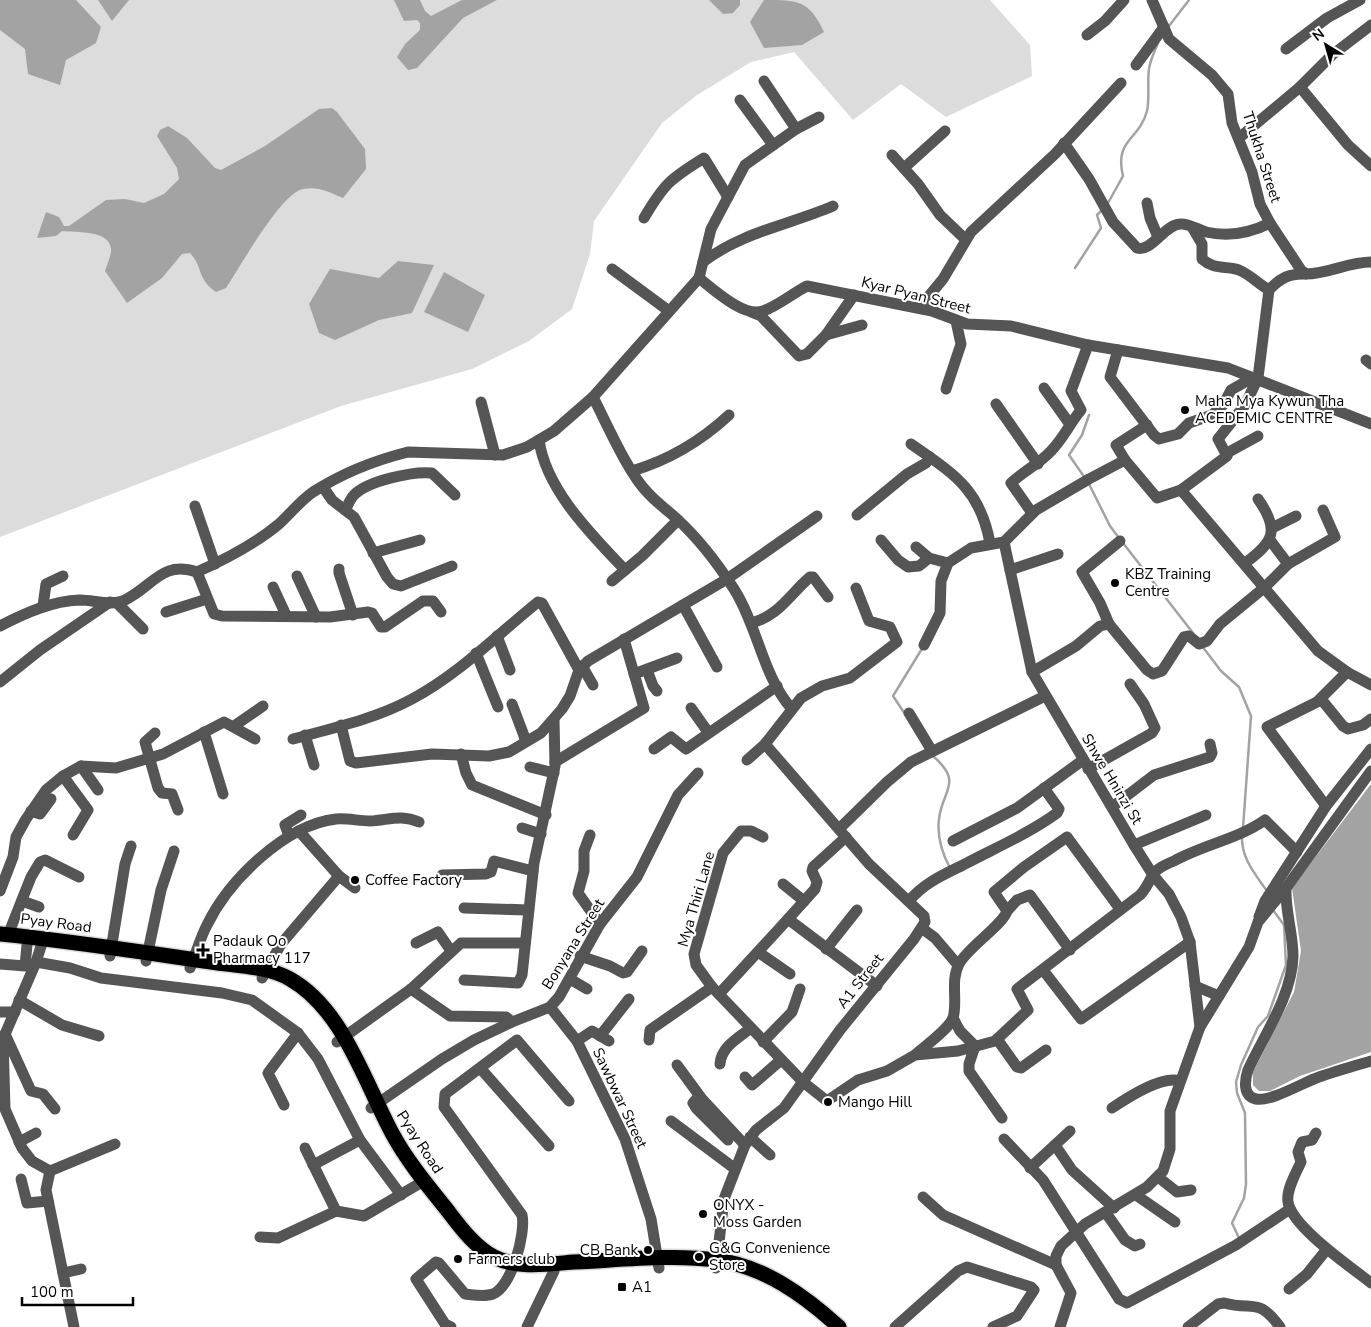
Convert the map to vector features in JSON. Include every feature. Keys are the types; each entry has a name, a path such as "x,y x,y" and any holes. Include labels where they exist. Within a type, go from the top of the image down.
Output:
{"highway":[{"name":"Pyay Road","path":"3,937 37,949 111,952 264,974 301,994 340,1039 374,1106 407,1158 460,1227 492,1256 513,1266"},
{"name":"Pyay Road","path":"374,1106 386,1138 417,1185 454,1232 476,1254 499,1267 717,1264 755,1271 783,1284 820,1309 839,1327"},
{"name":"Pyay Road","path":"717,1264 779,1290 828,1327"}],"street":[{"path":"1087,35 1105,22 1124,0"},
{"name":"Thukha Street","path":"1152,0 1175,46 1212,75 1228,94 1232,122 1252,172 1260,204 1270,223 1306,274"},
{"path":"1286,49 1327,18 1360,0"},
{"path":"1239,138 1300,87 1332,55 1371,25"},
{"path":"1136,65 1164,27"},
{"path":"764,81 796,129"},
{"path":"919,308 943,279 965,239 1064,144 1121,83"},
{"path":"1300,87 1348,145 1371,166"},
{"path":"740,100 773,145"},
{"path":"0,682 40,650 113,602 140,591 170,570 185,568 197,572 216,564 251,545 280,523 302,500 362,467 408,452 514,454 554,431 593,398 699,278 711,229 745,166 796,129 819,116"},
{"path":"904,168 945,131"},
{"path":"1064,144 1089,178 1113,222 1128,241 1140,249 1175,225 1180,224 1213,233 1235,234 1270,223"},
{"path":"892,155 940,215 965,239"},
{"path":"644,218 660,190 673,177 704,158 728,197"},
{"path":"1147,203 1150,218 1158,237"},
{"path":"703,262 730,244 753,234 833,206"},
{"path":"1192,227 1202,244 1202,259 1208,264 1218,268 1242,272 1269,290"},
{"path":"1147,425 1116,445 1125,460 1158,498 1181,490 1227,456 1218,439 1245,405 1258,378 1269,290 1275,283 1293,273 1316,274 1357,262 1371,262"},
{"path":"612,269 669,311"},
{"path":"699,278 738,307 761,316 799,356 807,354 826,334 854,295"},
{"name":"Kyar Pyan Street","path":"750,311 762,312 807,286 932,311 967,324 1011,326 1088,345 1204,363 1258,378 1371,424"},
{"path":"946,389 961,344 956,321"},
{"path":"826,334 862,325"},
{"path":"1032,513 1011,483 1038,464 1060,441 1069,423 1082,408 1071,391 1088,345"},
{"path":"1118,350 1110,377 1159,439 1178,434 1189,423 1206,418 1216,412 1231,390 1245,382 1258,378"},
{"path":"1044,388 1069,423"},
{"path":"593,398 632,471 648,494 678,520 699,543 739,596 751,622 766,667 792,708"},
{"path":"482,402 495,455"},
{"path":"996,404 1038,464"},
{"path":"632,471 653,464 696,442 729,415"},
{"path":"1226,453 1258,436"},
{"path":"539,440 547,472 563,497 626,570"},
{"path":"912,444 954,476 977,501 983,513 990,543"},
{"path":"857,515 901,478 926,463 930,458"},
{"path":"924,645 940,613 941,582 948,563 971,548 990,543 1004,542 1032,513 1086,480 1125,460"},
{"path":"345,510 353,496 359,491 399,475 432,473 455,495"},
{"path":"323,487 332,500 354,518 387,577 393,584 399,586 452,566"},
{"path":"1181,490 1318,651 1347,672 1371,685"},
{"path":"1245,563 1266,547 1270,540 1272,528 1268,513 1258,499"},
{"path":"195,506 216,564"},
{"path":"1120,541 1082,572 1109,624 1132,655 1153,674 1162,671 1184,637 1189,636 1201,643 1207,641 1220,624 1265,587 1288,564 1304,553 1335,537 1322,510"},
{"path":"341,725 350,761 356,764 432,754 489,756 509,752 541,733 554,719 570,696 581,668 608,647 726,579 817,516"},
{"path":"1272,528 1296,516"},
{"path":"612,581 678,520"},
{"path":"373,553 420,540"},
{"path":"881,540 898,560 908,567 919,566 929,558"},
{"path":"1270,540 1288,564"},
{"name":"Shwe Hninzi St","path":"1004,542 1032,672 1153,876 1169,894 1177,908 1190,942 1200,1027"},
{"path":"916,548 929,558 948,563"},
{"path":"1010,570 1058,554"},
{"path":"339,569 353,615"},
{"path":"197,572 214,614 222,616 286,615 316,617 372,613 380,627 385,627 423,601 433,600 441,612"},
{"path":"43,606 46,584 63,576"},
{"path":"297,576 316,617"},
{"path":"751,622 758,621 787,602 798,587 810,577 814,577 828,597"},
{"path":"273,587 286,615"},
{"path":"747,760 765,744 792,708 813,690 850,678 897,642 890,627 869,622 856,588"},
{"path":"166,612 207,599"},
{"path":"0,626 43,606 80,600 113,602 143,628"},
{"path":"293,739 385,711 411,700 448,677 540,602 593,685"},
{"path":"683,605 717,667"},
{"path":"1032,672 1076,646 1100,626 1109,624"},
{"path":"497,636 510,670"},
{"path":"530,767 554,767 642,712 644,708 624,639"},
{"path":"476,653 498,707"},
{"path":"634,674 677,658"},
{"path":"647,670 657,691"},
{"path":"1326,806 1267,727 1299,713 1321,699 1347,672"},
{"path":"953,841 1017,808 1044,788 1085,764 1152,733 1155,728 1144,704 1130,684"},
{"path":"654,749 670,736 686,749 777,686"},
{"path":"649,1040 650,1030 716,991 758,952 814,889 817,882 812,871 813,867 898,772 929,752 1045,696"},
{"path":"1321,699 1343,726 1348,729 1363,725 1371,719"},
{"path":"512,704 526,742"},
{"path":"234,726 263,706"},
{"path":"691,708 708,732"},
{"path":"908,713 929,752"},
{"path":"464,980 518,983 522,975 533,871 546,815 554,767 554,719"},
{"path":"0,891 13,857 16,837 46,790 64,776 81,766 116,768 164,754 224,722 255,739"},
{"path":"204,732 223,794"},
{"path":"155,733 145,740 146,759 155,800"},
{"path":"305,735 314,765"},
{"path":"765,744 868,864 909,900 924,916 923,929 935,938 958,965"},
{"path":"1112,807 1154,776 1210,757 1212,753 1210,744"},
{"path":"1060,1327 1071,1293 1056,1265 1056,1256 1061,1246 1076,1231 1136,1195 1158,1177 1167,1164 1170,1149 1170,1111 1180,1081 1191,1059 1200,1027 1249,947 1258,922 1297,852 1326,806 1371,749"},
{"path":"461,754 466,773 472,785 546,815"},
{"path":"146,759 158,788 162,793 172,794 178,810"},
{"path":"81,766 98,790"},
{"path":"1271,899 1286,888 1371,771"},
{"name":"Bonyana Street","path":"374,1106 442,1059 512,1022 550,1007 570,979 580,956 600,924 637,877 678,795 698,773"},
{"path":"64,776 88,810 73,835"},
{"path":"909,900 925,885 939,876 1023,834 1057,813 1059,809 1044,788"},
{"path":"31,811 40,814 51,799"},
{"path":"1134,845 1206,814"},
{"path":"301,815 285,825 354,888"},
{"path":"192,964 207,925 225,896 253,866 294,833 313,824 337,819 369,821 406,816 419,822"},
{"path":"915,1055 933,1055 997,1039 1028,1010 1016,989 1070,950 1149,886 1157,870 1177,859 1234,835 1248,832 1265,820 1297,852"},
{"path":"522,828 541,834"},
{"name":"Mya Thiri Lane","path":"763,837 751,831 741,831 723,852 694,954 696,965 716,991 763,1042 803,1082 827,1101 858,1080 887,1071 915,1055"},
{"path":"590,835 584,851 584,871 578,893 600,924"},
{"path":"1007,911 994,892 1024,867 1067,837 1120,909"},
{"path":"111,952 124,864 131,846"},
{"path":"147,957 161,890 174,851"},
{"path":"3,937 40,862 45,860 79,877"},
{"path":"442,875 486,874 491,872 494,860 500,860 533,871"},
{"path":"264,974 281,944 339,876"},
{"path":"783,884 804,902"},
{"path":"1286,888 1286,908 1292,946 1292,967 1281,1002 1248,1070 1245,1079 1246,1088 1251,1097 1256,1099 1273,1096 1307,1081 1371,1061"},
{"path":"975,1046 960,1031 953,1018 955,977 958,965 987,932 1006,916 1007,911 1017,900 1030,895 1070,950"},
{"path":"22,900 39,907"},
{"path":"464,908 528,910"},
{"path":"826,949 857,910"},
{"path":"788,919 874,989"},
{"name":"A1 Street","path":"717,1264 724,1199 734,1168 748,1141 756,1130 784,1108 840,1030 923,929"},
{"path":"416,943 438,932 451,951"},
{"path":"1043,970 1081,1019 1190,942"},
{"path":"340,1039 411,989 461,943 525,943"},
{"path":"0,964 25,966 37,949"},
{"path":"37,949 15,1012 3,1039 5,1109 19,1142 32,1161 50,1171"},
{"path":"37,949 70,968 101,978 222,993 252,1000 298,1033 318,1059 360,1140 401,1195"},
{"path":"580,956 610,966 623,973 628,972 642,951"},
{"path":"758,952 790,974"},
{"path":"845,971 874,989"},
{"path":"570,979 587,989"},
{"path":"1195,986 1219,996"},
{"path":"411,989 450,1016 506,1017 512,1022"},
{"path":"763,1042 792,1012 800,990"},
{"path":"577,1041 592,1031 605,1038 629,999"},
{"path":"19,1000 62,1025 99,1036"},
{"name":"Sawbwar Street","path":"550,1007 577,1041 630,1153 652,1219 659,1264"},
{"path":"0,1012 15,1012"},
{"path":"915,1055 948,1025 953,1018"},
{"path":"720,1064 721,1056 727,1047 751,1028"},
{"path":"284,1104 268,1073 298,1033"},
{"path":"5,1034 31,1091 43,1094 55,1109"},
{"path":"997,1039 1017,1067 1021,1068 1046,1050"},
{"path":"451,1327 444,1324 416,1278 436,1262 439,1263 466,1294 479,1296 493,1294 500,1289 513,1266 522,1241 524,1224 522,1215 444,1107 445,1094 481,1069 517,1040 569,1101"},
{"path":"975,1046 969,1064 970,1072 1002,1118"},
{"path":"745,1077 752,1085 781,1060"},
{"path":"677,1065 699,1096 748,1141 770,1155"},
{"path":"481,1069 549,1146"},
{"path":"1112,1108 1150,1087 1169,1081 1180,1081"},
{"path":"699,1096 693,1102 696,1108 728,1140"},
{"path":"671,1121 734,1168"},
{"path":"1030,1168 1070,1131"},
{"path":"19,1142 36,1133"},
{"path":"1316,1133 1312,1140 1302,1142 1298,1152 1302,1162 1289,1189 1287,1200 1290,1209 1327,1249 1371,1283"},
{"path":"1004,1139 1043,1180 1122,1302 1127,1304 1241,1242 1290,1209"},
{"path":"313,1165 360,1140"},
{"path":"50,1171 114,1144"},
{"path":"1055,1145 1072,1170 1110,1210 1125,1240 1135,1246 1140,1244"},
{"path":"305,1148 336,1211"},
{"path":"50,1171 46,1190 74,1327"},
{"path":"1158,1177 1177,1192 1191,1190"},
{"path":"21,1178 27,1203 48,1202"},
{"path":"260,1237 278,1238 336,1211 364,1216 417,1185"},
{"path":"1136,1195 1174,1222"},
{"path":"923,1196 943,1214 1056,1265"},
{"path":"1289,1289 1312,1269 1327,1249"},
{"path":"527,1327 554,1267"},
{"path":"895,1327 958,1271 967,1267 1031,1286 1034,1290 1017,1316 993,1327"},
{"path":"63,1273 82,1269"},
{"path":"1188,1327 1218,1304 1224,1303 1262,1307 1280,1327"}],"shaded area":[{"path":"0,0 990,0 1030,45 1032,76 946,117 901,84 853,120 794,52 751,62 697,95 662,123 594,221 590,254 572,309 529,341 472,369 341,406 0,537"},
{"path":"0,0 76,0 101,27 96,43 66,60 60,85 28,74 25,49 0,30"},
{"path":"98,0 129,0 112,21"},
{"path":"394,0 420,0 425,11 431,16 462,0 497,0 463,18 417,68 408,70 397,57 405,44 420,30 420,23 417,20 404,21"},
{"path":"709,0 740,0 740,5 733,13 723,14"},
{"path":"764,0 786,0 801,4 819,21 824,32 802,45 764,48 750,22"},
{"path":"332,108 365,149 366,169 343,198 314,188 303,189 294,194 284,203 262,232 226,288 216,292 205,282 197,263 190,253 182,254 162,278 127,303 105,271 111,252 110,245 106,239 84,232 62,231 56,236 37,238 46,212 59,217 64,226 69,226 106,200 125,199 144,203 164,194 179,179 177,168 157,136 160,130 168,126 187,138 215,168 221,170 265,146 319,109"},
{"path":"398,261 434,265 412,313 379,320 335,340 319,333 309,304 330,269 379,278"},
{"path":"444,272 485,295 468,332 424,312"},
{"path":"1371,784 1371,1052 1300,1076 1270,1091 1259,1091 1253,1085 1253,1072 1294,992 1301,951 1292,888"}],"waterway":[{"path":"1169,26 1189,0"},
{"path":"1108,203 1123,176 1122,154 1129,141 1139,129 1147,111 1149,69 1158,43"},
{"path":"1075,268 1101,228 1097,215 1102,210"},
{"path":"1085,478 1069,455 1082,435 1089,415"},
{"path":"1088,482 1110,526 1119,538"},
{"path":"1123,543 1193,633"},
{"path":"1202,646 1221,671 1239,687 1251,716 1243,828"},
{"path":"905,714 893,696 923,647"},
{"path":"933,756 942,765 949,780 949,787 939,819 939,831 941,844 950,868"},
{"path":"1242,836 1246,859 1267,891"},
{"path":"1239,1238 1232,1223 1244,1198 1246,1184 1245,1113 1237,1093 1236,1082 1241,1065 1258,1027 1268,1016 1286,965 1284,925 1273,910"}],"place":[{"name":"Maha Mya Kywun Tha ACEDEMIC CENTRE","path":"1185,410"},
{"name":"KBZ Training Centre","path":"1115,583"},
{"name":"Coffee Factory","path":"355,880"},
{"name":"Padauk Oo Pharmacy 117","path":"203,950"},
{"name":"Mango Hill","path":"828,1102"},
{"name":"ONYX - Moss Garden","path":"703,1214"},
{"name":"CB Bank","path":"648,1250"},
{"name":"G&G Convenience Store","path":"699,1257"},
{"name":"Farmers club","path":"458,1259"},
{"name":"A1","path":"622,1287"}]}
